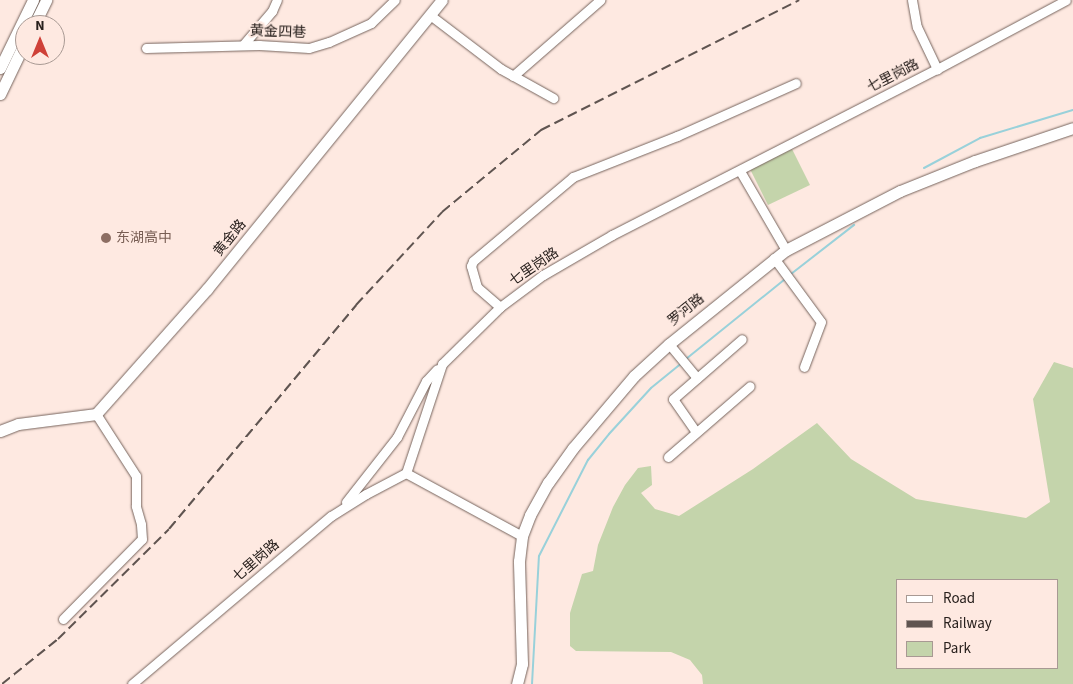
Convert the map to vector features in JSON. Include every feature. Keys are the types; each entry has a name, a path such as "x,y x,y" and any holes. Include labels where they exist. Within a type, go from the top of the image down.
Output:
{"main road":[{"path":"0,68 33,0"},
{"path":"39,15 46,0"},
{"name":"黄金路","path":"96,414 207,289 442,0"},
{"path":"0,94 15,63"},
{"name":"罗河路","path":"517,684 522,664 519,561 522,536 530,515 548,483 573,448 634,376 669,344 786,250 900,191 975,161 1073,128"},
{"path":"0,431 18,424 96,414"}],"street":[{"path":"242,45 272,12 277,0"},
{"name":"黄金四巷","path":"146,48 242,45 309,48 330,42 371,23 395,0"},
{"path":"513,76 600,0"},
{"path":"912,0 916,28 938,69"},
{"name":"七里岗路","path":"132,684 331,516 366,494 406,473 442,364 500,307 543,275 612,235 938,69 1066,0"},
{"path":"430,15 513,76 554,98"},
{"path":"500,307 477,287 471,266 473,260 573,177 677,136 796,83"},
{"path":"740,171 786,250"},
{"path":"774,258 821,322 804,367"},
{"path":"696,432 673,399 742,339"},
{"path":"669,344 697,378"},
{"path":"331,516 354,494 397,437 426,381 442,364"},
{"path":"668,457 750,386"},
{"path":"63,618 142,538 141,524 136,506 136,476 96,414"},
{"path":"406,473 522,536"}],"green space":[{"path":"792,149 810,185 768,205 750,169"},
{"path":"1054,362 1073,368 1073,684 703,684 702,675 690,660 671,652 576,651 570,646 570,613 582,574 593,571 598,545 613,507 625,485 638,468 651,466 652,485 641,493 655,509 679,516 753,469 817,423 851,459 916,499 1026,518 1050,502 1033,399"}],"waterway":[{"path":"924,168 980,138 1073,110"},
{"path":"791,274 854,225"},
{"path":"686,359 785,279"},
{"path":"532,684 539,556 588,460 651,388 681,364"}],"railway":[{"path":"2,684 58,639 169,529 356,305 442,212 541,130 799,0"}],"place":[{"name":"东湖高中","path":"106,238"}]}
